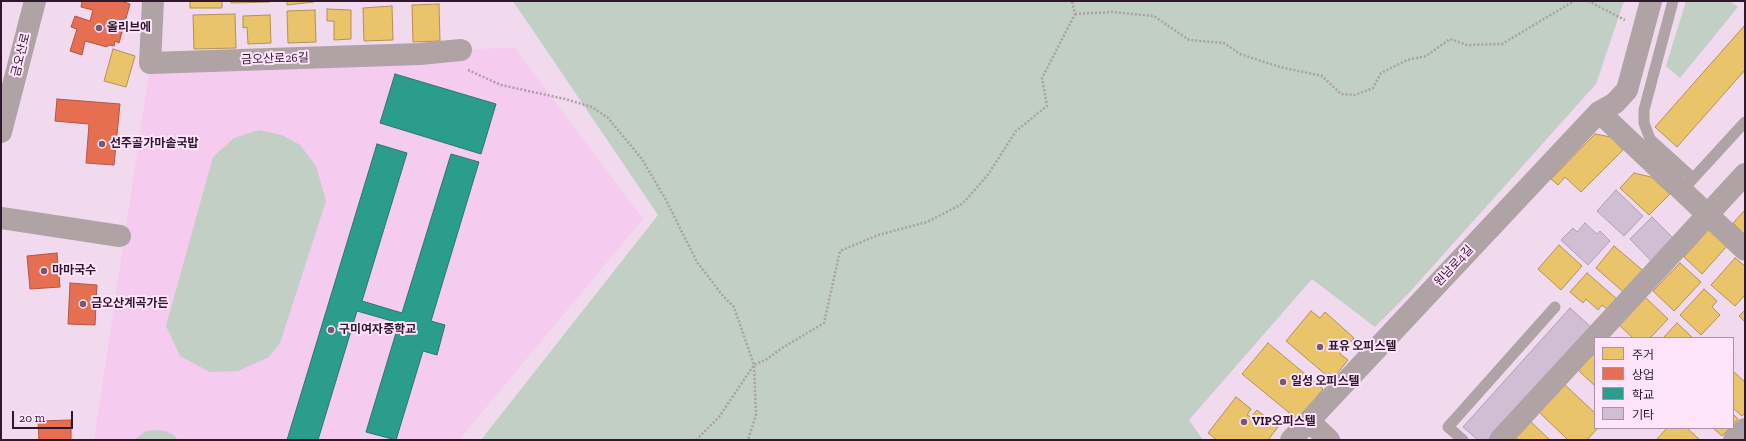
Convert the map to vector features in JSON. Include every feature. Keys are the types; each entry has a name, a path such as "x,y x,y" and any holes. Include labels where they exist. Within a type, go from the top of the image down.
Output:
{"street":[{"name":"금오산로","path":"1,132 35,1"},
{"name":"금오산로26길","path":"154,1 150,63 420,54 462,60"},
{"name":"원남로4길","path":"1291,440 1599,112 1615,103 1627,90 1651,1"},
{"path":"1599,112 1688,184 1707,215 1745,250"},
{"path":"1595,337 1745,174"},
{"path":"1,218 120,236"},
{"path":"1500,440 1594,338"},
{"path":"1309,421 1329,440"},
{"path":"1734,440 1745,428"}],"lane":[{"path":"1673,1 1644,110 1644,123 1650,139 1688,184 1745,122"},
{"path":"1463,440 1448,427 1555,307"}],"path":[{"path":"696,440 719,417 754,365 767,359 782,348 824,323 840,251 878,235 927,222 962,204 987,176 1016,131 1048,106 1042,78 1075,14 1072,1"},
{"path":"1075,14 1112,12 1154,16 1189,40 1224,43 1240,54 1280,67 1322,76 1341,94 1355,95 1373,88 1381,73 1407,60 1426,56 1450,39 1467,45 1502,44 1574,1"},
{"path":"1588,1 1644,29"},
{"path":"462,60 501,84 592,107 608,118 642,159 666,200 697,262 723,296 734,307 754,365 756,415 748,440"}],"shaded area":[{"path":"513,1 1624,1 1596,84 1408,294 1375,327 1312,279 1189,420 1203,440 481,440 658,215"},
{"path":"1686,1 1730,1 1738,7 1680,78 1666,66"},
{"name":"구미여자중학교","path":"515,48 643,219 459,440 94,440 150,66 460,49"},
{"path":"259,130 282,135 300,145 316,166 326,201 280,343 269,357 238,371 210,372 180,356 166,326 213,157 234,138"},
{"path":"146,431 165,431 174,435 178,440 134,440"}],"building: 주거":[{"path":"190,1 222,1 222,8 190,8"},
{"path":"231,1 270,1 270,2 231,3"},
{"path":"287,1 314,1 314,2 287,5"},
{"path":"439,4 440,41 413,42 412,5"},
{"path":"392,6 393,40 364,41 363,8"},
{"path":"327,9 351,10 351,39 334,40 334,21 327,21"},
{"path":"315,10 316,42 288,43 287,11"},
{"path":"235,14 236,48 194,49 193,15"},
{"path":"270,15 271,43 248,44 247,27 243,28 243,16"},
{"path":"1745,25 1745,70 1677,147 1655,127"},
{"path":"113,49 135,56 126,87 104,81"},
{"path":"1595,134 1611,137 1623,150 1581,192 1565,177 1558,185 1551,179"},
{"path":"1634,173 1651,177 1670,194 1649,215 1620,188"},
{"path":"1745,210 1745,235 1733,223"},
{"path":"1709,229 1728,245 1702,274 1684,257"},
{"path":"1559,245 1582,266 1561,290 1538,269"},
{"path":"1614,246 1647,274 1628,296 1596,268"},
{"path":"1735,258 1745,266 1745,295 1735,306 1711,285"},
{"path":"1680,263 1701,282 1674,311 1653,291"},
{"path":"1587,273 1618,300 1609,311 1602,305 1598,310 1586,299 1583,303 1570,292"},
{"path":"1704,289 1717,301 1712,307 1720,315 1701,335 1680,315"},
{"path":"1645,297 1668,319 1651,337 1632,337 1619,325"},
{"path":"1745,310 1745,322 1739,316"},
{"name":"표유 오피스텔","path":"1311,311 1320,318 1325,312 1354,338 1340,354 1348,360 1332,380 1286,341"},
{"path":"1677,323 1692,337 1664,337"},
{"name":"일성 오피스텔","path":"1268,343 1323,389 1298,420 1242,374"},
{"path":"1594,354 1594,385 1578,370"},
{"path":"1734,372 1745,382 1745,413 1742,416 1734,409"},
{"path":"1565,385 1594,412 1594,429 1597,429 1587,440 1568,440 1539,412"},
{"name":"VIP오피스텔","path":"1236,397 1251,409 1247,415 1251,417 1257,410 1278,427 1268,440 1217,440 1208,433"},
{"path":"1734,415 1738,419 1734,424"},
{"path":"1530,421 1550,440 1518,440 1515,436"},
{"path":"1666,429 1688,429 1700,440 1656,440"},
{"path":"1714,429 1729,429 1722,436"}],"building: 상업":[{"name":"올리브에","path":"82,1 121,1 130,4 119,43 115,41 114,46 108,45 107,47 85,41 82,55 70,51 77,29 71,27 75,16 90,21 93,10 81,7"},
{"name":"선주골가마솥국밥","path":"57,99 120,104 114,165 86,163 89,124 55,121"},
{"name":"마마국수","path":"57,253 60,287 30,289 27,256"},
{"name":"금오산계곡가든","path":"70,283 97,285 95,325 68,324"},
{"path":"71,420 71,440 39,440 38,421"}],"building: 학교":[{"path":"395,74 496,104 481,154 380,123"},
{"path":"377,144 407,153 362,301 402,313 451,154 479,162 431,321 445,325 437,355 423,351 396,440 366,432 399,323 357,311 318,440 287,440"}],"building: 기타":[{"path":"1616,190 1643,216 1624,236 1597,211"},
{"path":"1652,217 1678,243 1656,266 1630,239"},
{"path":"1585,223 1597,234 1600,231 1610,241 1588,265 1561,240 1573,228 1577,232"},
{"path":"1570,308 1591,327 1488,440 1478,440 1463,427"}],"place":[{"name":"올리브에","path":"99,28"},
{"name":"선주골가마솥국밥","path":"102,144"},
{"name":"마마국수","path":"44,271"},
{"name":"금오산계곡가든","path":"83,304"},
{"name":"구미여자중학교","path":"331,330"},
{"name":"표유 오피스텔","path":"1320,347"},
{"name":"일성 오피스텔","path":"1283,382"},
{"name":"VIP오피스텔","path":"1244,422"}]}
